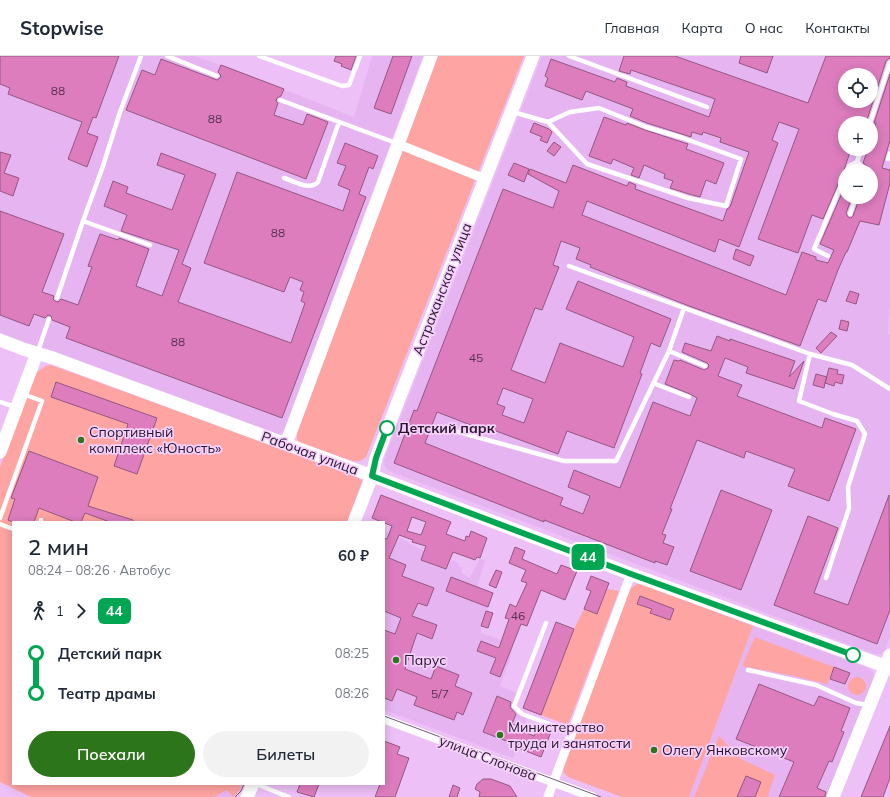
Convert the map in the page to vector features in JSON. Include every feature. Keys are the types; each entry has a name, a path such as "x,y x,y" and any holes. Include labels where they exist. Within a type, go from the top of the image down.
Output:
{"main road":[{"path":"286,444 431,56"},
{"name":"Астраханская улица","path":"354,521 372,476 376,458 533,56"},
{"name":"Рабочая улица","path":"0,340 286,444 631,574 889,663"},
{"path":"0,452 37,353"},
{"path":"833,797 889,663"},
{"path":"248,797 254,785"}],"street":[{"path":"398,144 485,179"},
{"path":"548,797 631,574"},
{"name":"улица Слонова","path":"385,719 593,797"}],"lane":[{"path":"57,298 103,166 120,112 142,56"},
{"path":"167,56 217,76"},
{"path":"259,56 342,86 349,85 360,56"},
{"path":"569,56 707,107"},
{"path":"872,116 890,62"},
{"path":"280,100 398,144"},
{"path":"511,111 548,122 587,164 688,198 726,206 741,159 683,138 646,127 599,108 570,112 548,122"},
{"path":"284,178 311,187 318,182 339,122"},
{"path":"888,159 890,153"},
{"path":"853,164 857,162 859,156"},
{"path":"828,256 814,249 838,192"},
{"path":"850,214 854,204"},
{"path":"83,221 150,245"},
{"path":"569,266 810,354 852,365 890,389"},
{"path":"444,428 564,461 616,461 668,352 684,308"},
{"path":"37,353 49,319"},
{"path":"668,352 705,366"},
{"path":"810,354 799,401 857,422 865,434 848,488 849,508 826,578"},
{"path":"653,382 689,397"},
{"path":"0,518 42,401 22,394"},
{"path":"0,402 17,408"},
{"path":"0,524 12,530"},
{"path":"546,623 514,706 522,714 571,732"},
{"path":"748,670 816,685 856,703 870,706"},
{"path":"257,785 289,797"}],"shaded area":[{"path":"0,56 194,56 221,65 354,117 372,56 423,56 284,431 278,434 269,432 0,333"},
{"path":"438,56 524,56 366,457 360,461 353,461 299,442 297,439 297,433"},
{"path":"542,56 890,56 890,301 888,333 890,335 890,637 885,650 881,654 875,654 389,471 385,467 384,460"},
{"path":"51,365 348,473 362,481 347,521 12,521 12,785 242,785 240,790 233,797 227,790 214,797 31,797 0,782 0,467 37,372 46,366"},
{"path":"385,532 402,538 424,551 451,558 450,560 459,563 458,566 463,568 461,573 470,578 480,558 485,561 477,587 493,593 481,626 481,633 513,644 510,660 500,686 517,693 510,711 527,718 513,758 385,710"},
{"path":"637,584 642,584 753,626 689,797 622,797 568,777 564,773 563,768 630,589"},
{"path":"607,589 619,591 568,725 541,715 574,629 584,609 597,614"},
{"path":"753,626 866,667 873,672 873,683 827,797 689,797"},
{"path":"755,637 834,667 827,684 742,666"},
{"path":"853,677 861,677 866,682 864,693 861,695 853,695 848,690 848,682"},
{"path":"719,736 741,759 775,775 768,795 769,797 694,797"},
{"path":"227,789 232,797 214,797"}],"building":[{"path":"0,56 119,56 96,118 93,117 87,133 98,137 87,167 68,159 82,122 8,94 10,88 0,84"},
{"path":"336,56 356,56 351,70 334,61"},
{"path":"393,56 412,56 391,114 374,108"},
{"path":"624,56 675,56 808,103 826,56 890,56 890,58 886,61 878,86 878,68 838,68 838,108 871,108 868,116 838,116 838,156 849,156 846,164 838,164 838,184 823,219 812,215 798,253 758,239 799,129 779,122 772,140 778,143 739,247 719,239 715,252 587,201 582,215 786,295 802,252 816,257 816,260 828,263 834,250 820,244 838,202 838,204 849,204 846,213 848,217 851,218 857,204 878,204 878,164 863,163 866,156 878,156 878,116 876,116 890,74 890,140 882,168 890,170 890,183 879,225 860,221 838,270 826,302 818,299 800,346 689,306 590,267 591,265 576,259 580,248 561,241 553,265 559,267 542,310 535,308 511,370 545,383 560,343 623,367 634,337 566,309 578,281 671,319 660,347 651,343 640,373 642,374 614,448 567,431 558,454 496,431 494,434 437,412 425,443 563,498 560,505 583,514 590,496 568,487 574,470 620,488 653,402 690,416 697,398 665,384 674,360 680,360 704,370 708,368 709,365 707,363 682,352 685,343 711,351 717,336 730,341 730,339 795,361 789,377 804,361 794,389 746,373 748,367 725,358 718,376 742,385 737,396 822,428 825,418 856,429 829,501 788,486 795,469 746,451 744,458 697,440 670,509 672,509 662,534 666,535 663,543 674,547 667,565 655,561 655,563 544,520 544,522 394,463 414,410 417,411 503,189 553,208 559,191 528,174 530,169 566,183 573,165 627,186 629,182 636,185 635,189 723,221 727,209 730,207 749,152 720,142 721,138 703,132 702,135 692,132 691,137 647,123 630,116 633,109 586,91 582,100 545,86 548,78 545,76 551,59 615,82 617,78 627,82 626,86 709,117 715,99 631,70 630,74 619,71","holes":["503,388 533,399 524,423 502,415 505,407 497,404"]},
{"path":"741,56 773,56 767,73 739,63"},
{"path":"161,59 217,80 221,77 218,72 221,65 284,89 281,96 277,98 276,101 278,103 274,115 303,125 307,114 328,122 306,179 126,110 142,70 155,75"},
{"path":"604,117 626,125 627,123 688,144 686,149 724,163 716,184 706,180 700,197 670,188 673,181 664,178 665,174 644,165 639,178 631,175 634,168 613,159 611,164 589,156"},
{"path":"534,123 549,129 552,132 547,143 540,140 542,137 530,132"},
{"path":"554,142 561,147 554,156 547,151"},
{"path":"345,143 378,156 373,169 369,167 359,194 366,197 282,418 66,338 70,327 52,320 51,316 48,315 45,318 34,314 29,326 0,315 0,211 64,234 42,292 54,296 53,299 55,301 58,302 61,299 78,305 92,267 88,266 100,234 118,240 119,238 149,249 136,286 162,296 179,250 121,231 127,215 104,206 113,181 128,187 126,193 172,210 185,175 157,165 161,153 216,174 182,264 191,268 178,302 291,343 305,303 301,301 304,292 300,290 303,282 290,277 284,292 204,263 237,172 343,211 350,190 338,185 346,166 337,163"},
{"path":"0,152 11,155 4,173 19,178 13,196 0,191"},
{"path":"514,163 529,169 524,182 508,175"},
{"path":"736,249 754,256 750,266 733,259"},
{"path":"850,291 859,294 856,304 846,301"},
{"path":"841,320 849,322 847,331 839,329"},
{"path":"831,332 837,336 821,353 816,348"},
{"path":"829,368 838,370 837,374 844,375 842,384 835,382 834,386 825,383 824,388 813,385 816,374 827,377"},
{"path":"56,382 157,418 137,474 114,466 128,424 51,397"},
{"path":"29,451 98,477 88,506 133,521 107,521 85,513 81,521 72,521 39,508 34,521 12,522 8,520 15,499 11,498"},
{"path":"721,490 772,510 741,590 690,571"},
{"path":"381,495 451,522 446,534 465,541 466,536 469,537 471,531 487,538 480,558 477,557 475,560 453,552 446,569 421,560 426,546 412,542 413,540 399,535 389,558 406,565 402,576 434,588 427,606 418,603 412,616 437,625 432,639 417,633 405,669 431,679 436,666 459,675 455,686 472,693 463,715 457,712 454,720 414,705 417,697 397,689 392,701 385,698 385,630 395,634 401,618 385,611 385,538 387,539 392,526 385,523 385,521 380,521 372,518","holes":["412,517 426,522 421,535 407,531"]},
{"path":"889,495 890,610 877,644 774,605 808,516 838,528 814,593 848,605"},
{"path":"515,547 525,551 522,559 557,574 561,565 577,571 565,600 541,590 527,626 521,624 500,677 490,673 496,658 477,651 481,641 499,648 509,619 505,618 510,604 516,607 527,583 521,581 526,570 509,563"},
{"path":"496,570 502,572 496,588 489,585"},
{"path":"591,576 609,583 597,614 584,609 591,591 586,589"},
{"path":"451,577 493,593 488,607 446,591"},
{"path":"640,596 674,609 670,620 650,613 652,609 637,604"},
{"path":"486,611 493,613 488,628 481,626"},
{"path":"556,622 574,629 541,715 523,708"},
{"path":"834,667 850,673 845,684 830,679"},
{"path":"759,684 814,706 819,696 850,708 841,731 844,732 832,762 829,761 817,788 826,792 825,797 779,797 794,762 736,739"},
{"path":"497,696 511,702 510,707 516,714 512,724 516,725 515,728 534,736 537,727 551,732 541,757 518,748 519,746 483,732"},
{"path":"890,726 890,778 883,797 861,797"},
{"path":"385,741 400,747 397,754 409,758 395,797 375,797 380,785 385,785"},
{"path":"746,776 761,782 755,797 737,797"},
{"path":"483,779 491,779 510,786 517,797 479,797 480,792 475,789 477,784"},
{"path":"300,785 319,785 314,797 297,792"},
{"path":"453,785 460,788 457,797 449,797"}],"tram line":[{"path":"385,716 601,797"},
{"path":"235,797 241,791 244,785"}],"bus line":[{"name":"44","path":"387,428 376,458 372,476 631,574 853,655"}],"place":[{"name":"Детский парк","path":"387,428"},
{"name":"Спортивный комплекс «Юность»","path":"81,440"},
{"name":"Парус","path":"396,660"},
{"name":"Министерство труда и занятости","path":"500,735"},
{"name":"Олегу Янковскому","path":"654,750"}]}
